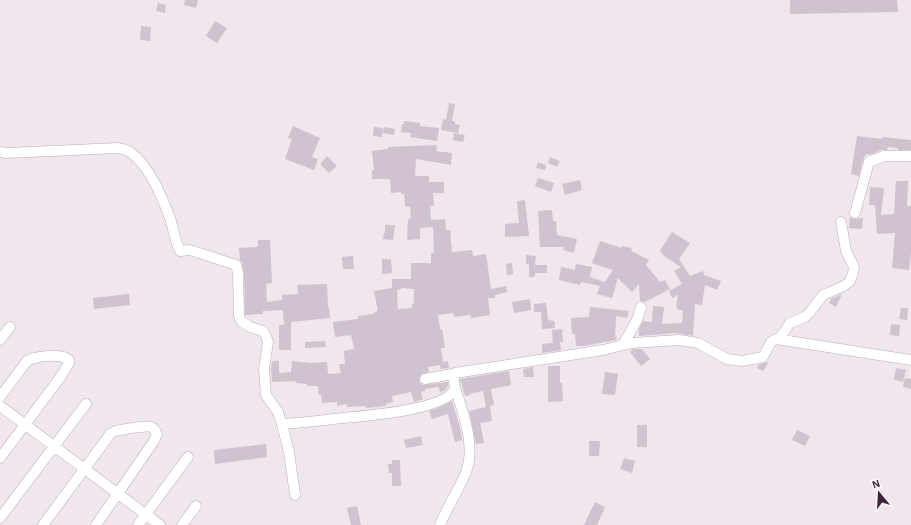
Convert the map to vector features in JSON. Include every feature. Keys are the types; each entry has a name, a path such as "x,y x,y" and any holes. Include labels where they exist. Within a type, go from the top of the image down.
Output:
{"street":[{"path":"0,152 7,153 118,148 129,152 140,160 161,196 171,223 175,241 180,251 190,250 236,265 238,273 239,316 241,321 250,327 263,331 268,342 264,369 266,395 278,412 282,424 289,452 295,495"},
{"path":"855,213 869,162 884,156 911,156"},
{"path":"779,339 790,323 810,312 823,295 844,286 850,281 854,267 846,251 841,222"},
{"path":"623,345 637,320 641,307"},
{"path":"0,340 10,327"},
{"path":"425,379 603,350 632,343 679,340 698,343 727,359 742,360 763,357 771,342 774,339 779,339 911,360"},
{"path":"0,397 27,361 33,358 52,356 66,358 69,360 69,363 62,375 0,458"},
{"path":"440,525 466,471 468,461 468,433 452,374"},
{"path":"282,424 368,416 410,409 432,404 451,395 455,388"},
{"path":"0,518 86,404"},
{"path":"0,406 160,525"},
{"path":"43,525 111,433 149,426 154,429 157,434 154,441 96,525"},
{"path":"138,525 188,457"},
{"path":"182,525 196,506"}],"building":[{"path":"185,0 198,0 196,8 184,5"},
{"path":"790,0 897,0 898,12 790,14"},
{"path":"158,3 166,5 165,13 156,11"},
{"path":"215,21 227,28 217,43 206,36"},
{"path":"141,26 151,27 150,41 140,40"},
{"path":"449,103 455,104 452,121 455,121 455,124 460,125 458,133 441,130 443,119 446,120"},
{"path":"404,121 420,123 420,126 439,128 437,141 410,137 411,133 401,132"},
{"path":"293,126 320,138 312,157 318,159 314,170 285,159 292,139 288,138"},
{"path":"374,127 383,128 382,137 373,136"},
{"path":"384,127 395,129 394,135 383,133"},
{"path":"454,133 465,135 463,142 453,140"},
{"path":"857,136 911,140 911,150 898,150 898,148 888,147 887,150 882,150 870,155 866,154 859,176 851,174"},
{"path":"437,145 436,151 452,153 451,165 416,159 415,176 429,176 429,182 444,182 444,193 433,193 434,206 430,206 431,220 445,219 446,230 450,230 452,252 472,250 473,256 486,254 491,289 506,286 507,292 495,295 495,298 488,298 490,315 471,318 470,315 454,317 453,313 438,315 445,348 441,348 443,362 448,361 449,368 441,369 440,365 428,367 429,372 421,374 419,380 423,385 448,382 448,386 440,393 439,387 425,389 425,391 421,392 423,400 414,402 411,392 392,396 393,402 386,404 386,406 366,408 366,406 347,407 347,404 337,406 337,402 322,403 318,386 307,386 307,384 296,383 296,381 272,382 272,361 279,361 279,373 291,372 292,361 311,363 327,362 328,374 341,373 339,364 345,364 344,351 354,349 351,335 335,337 333,322 358,319 358,316 374,314 374,312 378,311 374,291 392,288 392,279 411,279 411,263 431,263 431,253 434,253 433,227 420,228 420,239 407,240 408,219 411,218 410,207 405,206 404,194 401,194 401,192 391,193 390,179 372,179 372,170 374,170 372,151 388,149 388,147","holes":["403,288 414,289 414,303 412,304 412,308 398,309 397,290"]},
{"path":"327,156 337,166 329,173 320,164"},
{"path":"550,157 560,161 557,167 548,163"},
{"path":"538,162 546,165 545,170 536,168"},
{"path":"538,178 554,183 551,192 535,186"},
{"path":"580,180 582,190 565,195 562,184"},
{"path":"896,181 908,181 907,206 911,206 911,253 909,270 892,268 895,233 877,234 875,205 869,205 870,187 884,188 881,215 894,214"},
{"path":"525,200 529,236 505,237 505,224 519,223 517,201"},
{"path":"552,210 553,221 556,221 557,235 577,239 574,253 563,250 564,247 540,247 538,211"},
{"path":"850,217 854,219 863,218 862,229 849,228"},
{"path":"385,225 395,225 393,240 383,239"},
{"path":"672,232 690,243 679,259 690,276 703,271 704,275 721,281 717,290 705,285 702,305 695,304 693,336 677,333 639,336 639,329 643,321 652,322 653,306 664,307 662,324 682,323 683,310 678,310 676,306 678,295 672,298 669,291 682,284 674,271 681,267 664,256 660,251"},
{"path":"258,240 270,240 272,283 266,284 267,302 282,300 282,295 298,294 297,285 327,284 330,318 291,322 291,350 279,350 279,325 284,325 283,310 263,311 263,314 245,315 244,273 240,260 239,248 258,247"},
{"path":"600,241 621,248 622,246 632,248 631,251 649,260 646,265 660,282 665,280 670,289 645,302 640,301 639,284 632,292 618,278 612,298 597,294 600,286 581,282 580,285 559,280 561,267 575,270 576,264 592,267 590,277 605,282 613,270 592,263"},
{"path":"526,255 536,256 535,265 547,265 547,273 535,273 535,277 529,277 529,264 526,264"},
{"path":"353,256 354,269 343,269 342,257"},
{"path":"382,259 391,259 392,273 382,274"},
{"path":"512,263 513,274 507,275 506,264"},
{"path":"129,294 130,305 94,309 93,298"},
{"path":"842,294 836,307 829,303 831,299"},
{"path":"530,299 531,310 514,313 512,302"},
{"path":"546,303 548,320 554,321 555,328 542,329 541,312 534,312 534,304"},
{"path":"590,307 629,311 627,318 616,316 616,340 576,346 575,334 572,334 571,318 589,317"},
{"path":"901,308 908,308 907,320 899,319"},
{"path":"891,324 900,325 899,336 890,335"},
{"path":"562,329 563,342 560,342 561,350 542,353 542,344 553,343 552,330"},
{"path":"325,341 326,347 305,348 305,342"},
{"path":"633,349 642,349 650,359 641,366 630,352"},
{"path":"768,363 763,371 757,368 758,365"},
{"path":"548,366 560,366 560,383 562,383 563,401 548,402"},
{"path":"533,367 534,377 524,377 523,369"},
{"path":"896,368 906,370 903,382 894,380"},
{"path":"509,371 511,385 491,389 494,405 490,406 492,421 480,423 484,443 476,444 469,411 486,407 483,391 465,396 460,379"},
{"path":"605,372 618,374 615,395 602,394"},
{"path":"905,378 911,379 911,389 903,387"},
{"path":"452,401 462,440 455,442 448,414 432,419 429,411"},
{"path":"637,425 647,425 647,447 637,447"},
{"path":"797,430 810,436 805,446 792,440"},
{"path":"421,436 423,445 406,448 404,440"},
{"path":"589,441 600,441 599,456 589,456"},
{"path":"266,444 267,457 215,464 214,450"},
{"path":"624,458 635,461 632,473 620,469"},
{"path":"392,460 400,460 401,486 392,486 392,473 389,473 388,464 392,464"},
{"path":"595,502 605,507 597,525 584,525"},
{"path":"357,506 361,525 351,525 347,508"}]}
